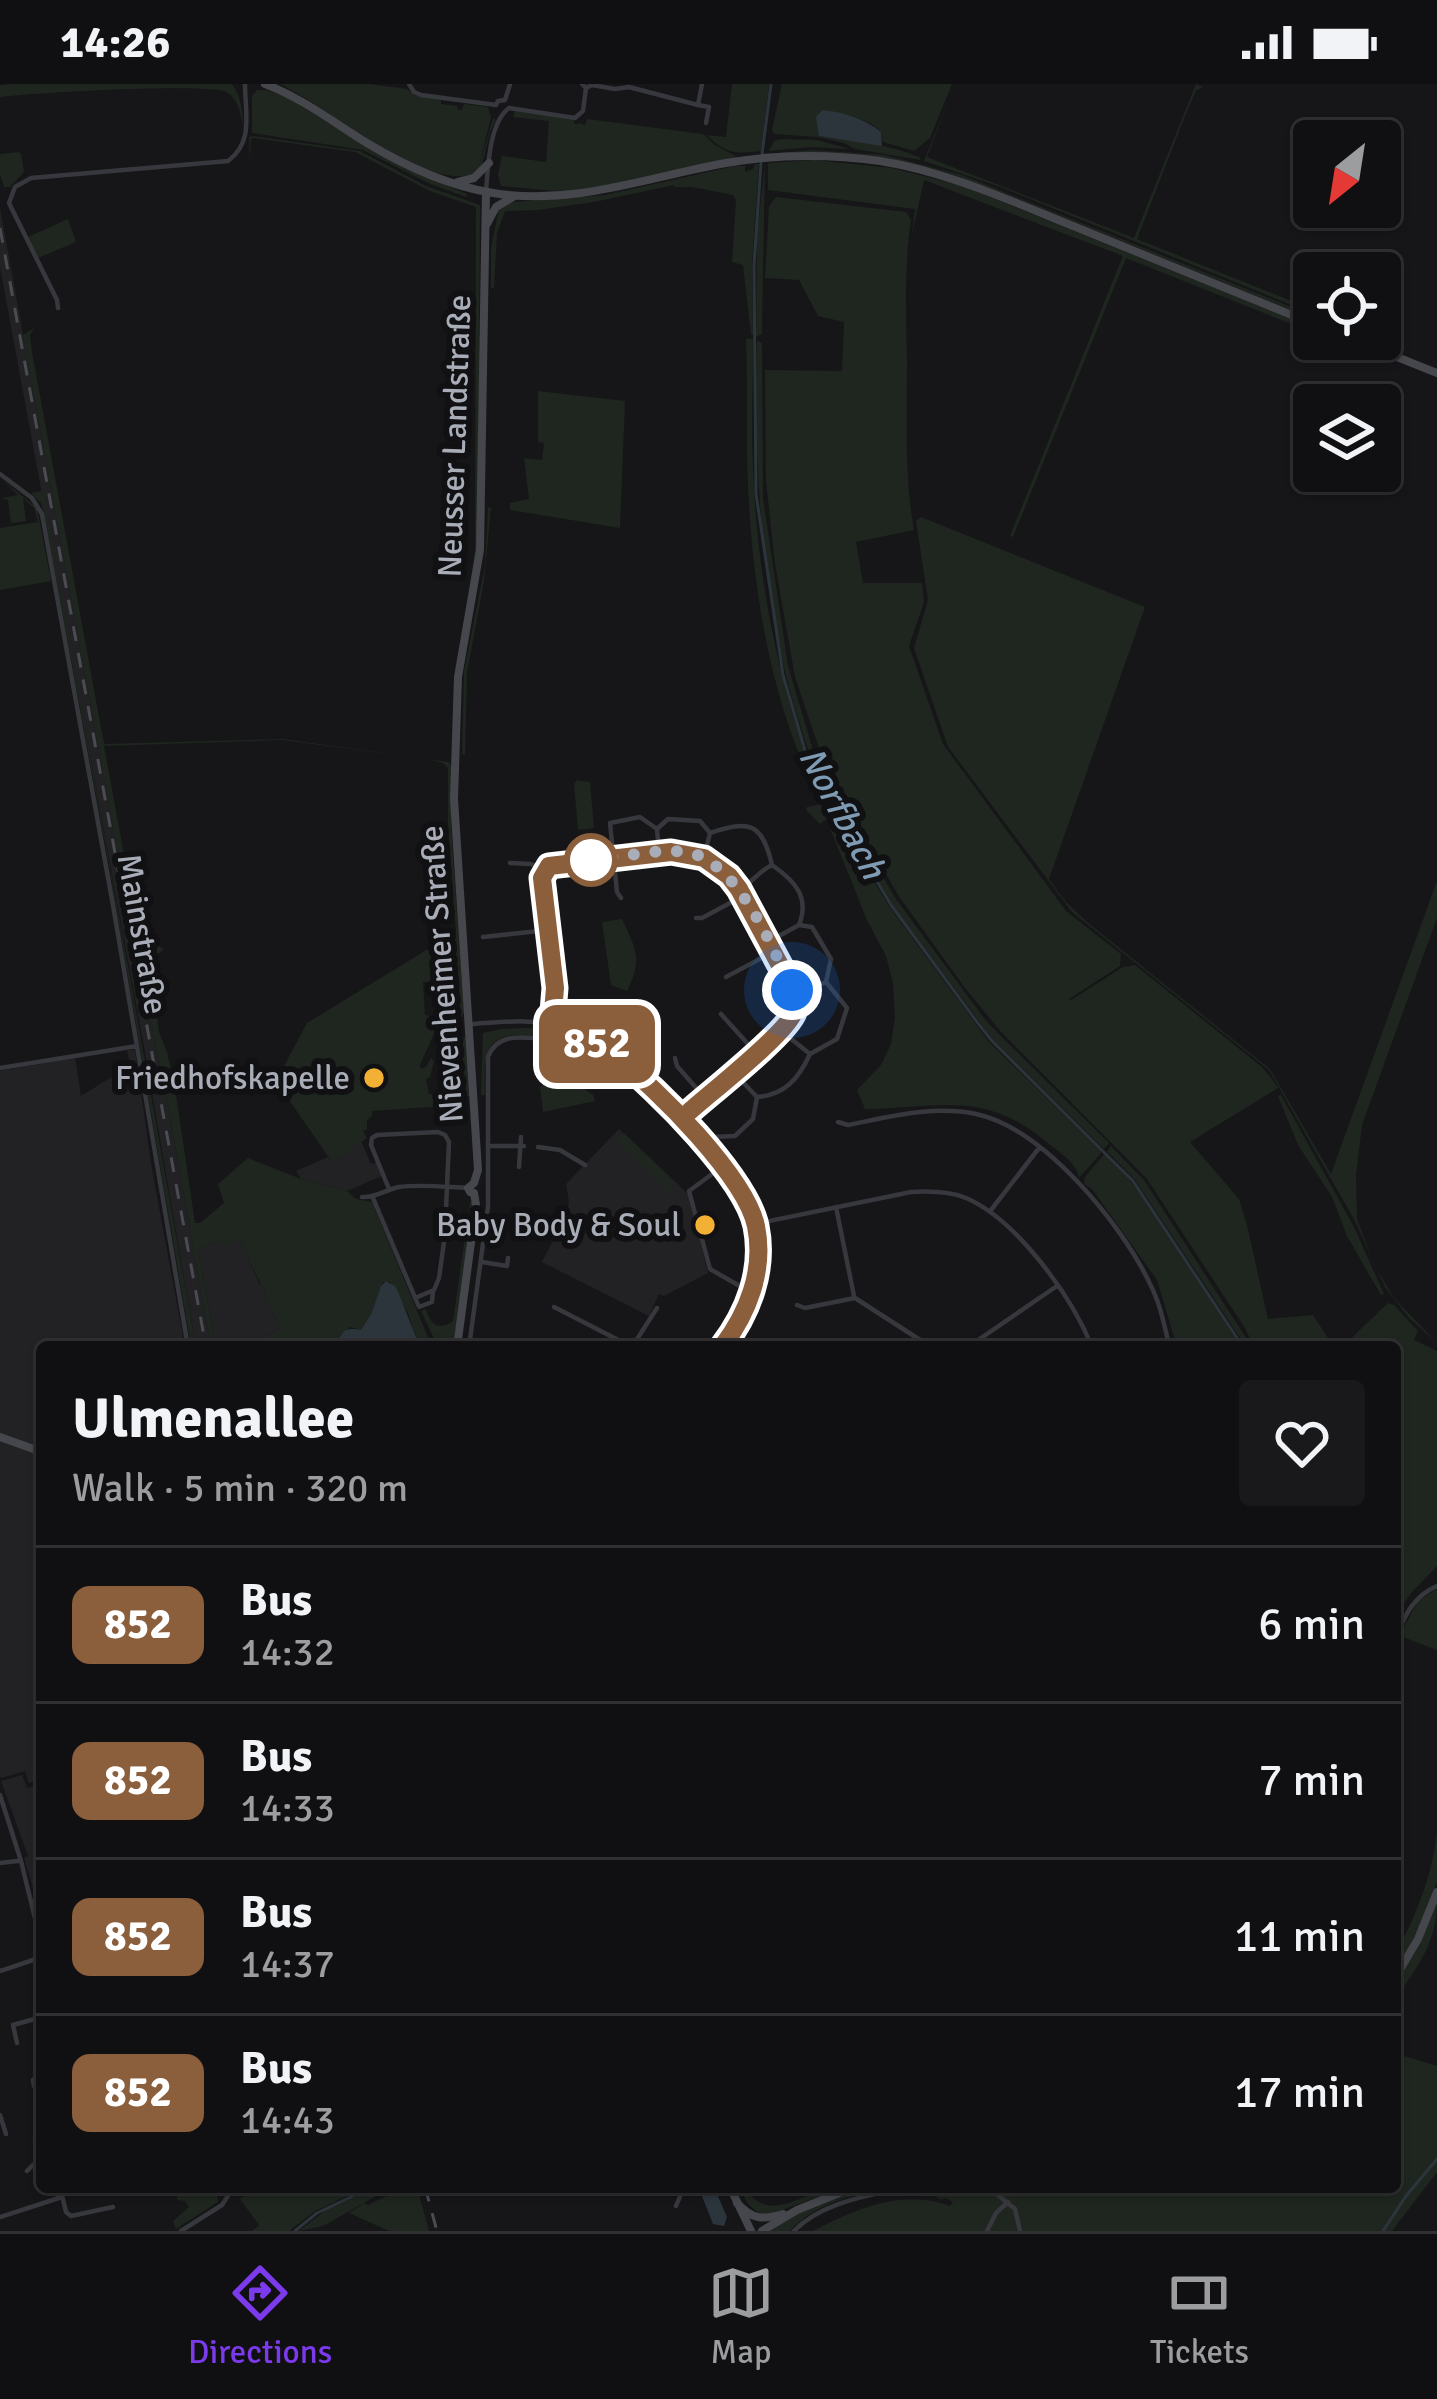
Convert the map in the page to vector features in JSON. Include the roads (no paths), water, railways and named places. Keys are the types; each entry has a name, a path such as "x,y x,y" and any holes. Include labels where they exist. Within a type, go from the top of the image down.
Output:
{"main road":[{"path":"265,84 296,97 382,152 450,182 516,196 602,192 741,161 782,157 853,158 899,165 949,178 1293,315"},
{"path":"450,182 474,178 489,163"},
{"name":"Neusser Landstraße","path":"455,761 460,658 480,550 486,192"},
{"path":"484,230 496,207 516,196"},
{"path":"1401,359 1437,373"},
{"name":"Nievenheimer Straße","path":"455,761 454,818 478,1160 472,1188 474,1229 458,1341"},
{"path":"0,1436 36,1450"},
{"path":"1401,1967 1437,1892"},
{"path":"732,2193 752,2231"},
{"path":"737,2204 762,2219 839,2193"},
{"path":"737,2204 742,2231"},
{"path":"762,2231 796,2210"}],"street":[{"path":"58,308 14,217 10,193 31,178 228,161 247,138 245,84"},
{"path":"409,84 421,95 496,105"},
{"path":"509,108 505,100 510,84"},
{"path":"698,105 702,84"},
{"path":"505,100 496,105 497,111 509,108 575,118 583,111 584,86 629,87 709,107 706,123"},
{"name":"Neusser Landstraße","path":"486,192 502,113"},
{"name":"Mainstraße","path":"0,474 36,502 45,530 187,1341"},
{"path":"621,898 611,821 640,817 658,829"},
{"path":"659,853 658,829 668,819 695,820 710,833"},
{"path":"710,833 736,825 749,827 766,843 772,865 789,878 804,903 799,926"},
{"path":"704,858 710,833"},
{"path":"471,1341 490,1146 488,1061 494,1045 509,1038 554,1040 555,988 542,878 551,865 659,853 704,858 729,876 768,942 794,995 792,1016 681,1119"},
{"path":"510,862 544,870"},
{"path":"696,918 741,892 772,865"},
{"path":"768,942 799,926 813,928 831,962 826,982"},
{"path":"483,938 549,930"},
{"path":"726,976 773,952"},
{"path":"794,995 826,982"},
{"path":"734,1072 757,1097 770,1097 803,1070 810,1054 837,1039 847,1011 826,982"},
{"path":"721,1014 756,1053"},
{"path":"470,1024 554,1025 590,1040 642,1078 723,1166 746,1198 755,1224 757,1252 752,1293 726,1341"},
{"path":"780,1030 810,1054"},
{"path":"0,1067 137,1046"},
{"path":"675,1058 676,1066 705,1098"},
{"path":"704,1144 712,1137 735,1136 753,1119 757,1097"},
{"path":"488,1102 498,1102"},
{"path":"838,1122 848,1125 930,1112 970,1112 1005,1125 1080,1183 1119,1231 1154,1292 1168,1341"},
{"path":"373,1198 415,1298 434,1290 448,1213 444,1134 374,1136 370,1145 389,1189"},
{"path":"519,1167 521,1137"},
{"path":"490,1146 522,1146"},
{"path":"538,1147 560,1150 585,1165"},
{"path":"990,1212 1039,1148"},
{"path":"723,1166 690,1193 710,1269 752,1293"},
{"path":"362,1197 416,1186 472,1188"},
{"path":"755,1224 893,1194 928,1191 963,1197 990,1212 1014,1234 1057,1286 1089,1341"},
{"path":"836,1208 855,1298"},
{"path":"482,1262 507,1264"},
{"path":"977,1341 1057,1286"},
{"path":"797,1305 805,1308 855,1298 922,1341"},
{"path":"554,1307 620,1341"},
{"path":"636,1341 657,1308"},
{"path":"1401,1626 1413,1603 1437,1586"},
{"path":"0,1795 36,1922"},
{"path":"0,1863 21,1861"},
{"path":"0,1971 36,1960"},
{"path":"17,2043 13,2025 36,2019"},
{"path":"34,2086 36,2079"},
{"path":"0,2106 6,2134"},
{"path":"27,2170 36,2166"},
{"path":"61,2193 66,2212 74,2217 113,2207"},
{"path":"181,2231 222,2205 231,2193"},
{"path":"676,2206 681,2193"},
{"path":"794,2231 818,2212 880,2193"},
{"path":"996,2193 1016,2211 1020,2231"},
{"path":"0,2216 62,2197"},
{"path":"987,2231 1008,2202"}],"waterway":[{"name":"Norfbach","path":"762,154 771,84"},
{"name":"Norfbach","path":"761,163 754,265 756,494 783,675 807,757 891,905 977,1022 1133,1181 1239,1341"},
{"path":"1383,2231 1437,2159"},
{"name":"Norfbach","path":"295,2231 317,2213 359,2193"}],"railway":[{"path":"0,228 205,1341"},
{"path":"427,2193 437,2231"}],"place":[{"name":"Friedhofskapelle","path":"374,1078"},
{"name":"Baby Body & Soul","path":"705,1225"}]}
